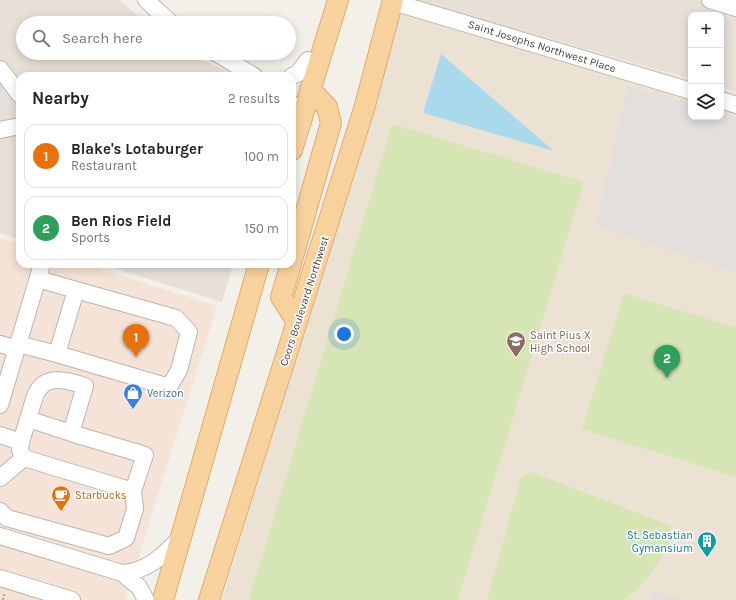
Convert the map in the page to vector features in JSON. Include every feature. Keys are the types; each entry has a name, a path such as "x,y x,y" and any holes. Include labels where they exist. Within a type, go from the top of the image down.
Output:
{"main road":[{"path":"308,60 327,0"},
{"path":"296,136 338,0"},
{"name":"Coors Boulevard Northwest","path":"209,600 364,109 393,1"},
{"path":"296,246 331,123 327,106 310,90"},
{"path":"163,600 258,268"},
{"path":"290,268 281,297 297,322"}],"street":[{"path":"146,0 163,16"},
{"path":"710,0 736,8"},
{"name":"Saint Josephs Northwest Place","path":"393,1 688,90"},
{"path":"228,60 250,72"},
{"path":"296,74 308,60"},
{"path":"0,69 16,90"},
{"path":"724,101 736,105"},
{"path":"296,117 299,126"},
{"path":"0,130 16,127"},
{"path":"0,405 41,268"},
{"path":"0,344 57,354 169,387 180,370 189,332 176,318 38,280"},
{"path":"57,354 76,290"},
{"path":"71,433 85,386 62,379 48,382 37,392 28,419 20,450 24,458 134,491"},
{"path":"0,511 7,518 109,546 126,538 135,509 134,491 145,455 28,419"},
{"path":"0,435 21,442"},
{"path":"0,478 24,458"},
{"path":"0,536 122,573 142,570 170,549 181,536"},
{"path":"122,573 139,588 146,600"},
{"path":"0,578 72,600"}],"shaded area":[{"path":"0,0 119,0 138,16 16,16 16,60 204,60 228,72 16,72 16,238 0,233"},
{"name":"Saint Pius X High School","path":"405,0 412,0 688,79 688,120 724,120 724,90 736,93 736,600 222,600"},
{"path":"412,0 736,0 736,92 724,89 724,12 688,12 688,78"},
{"path":"0,77 16,100 16,113 11,117 0,102"},
{"path":"628,86 688,103 688,120 724,120 724,114 736,117 736,272 596,225"},
{"path":"0,238 16,243 16,268 97,268 217,306 125,600 0,600"},
{"path":"113,268 232,268 222,302"},
{"path":"656,591 685,600 650,600"}],"green space":[{"path":"392,124 584,182 458,600 249,600"},
{"path":"624,293 736,328 736,477 582,429"},
{"path":"532,472 671,526 666,548 655,568 640,586 624,600 487,600 521,477"}],"water":[{"path":"441,54 554,151 423,113"}],"place":[{"name":"Blake's Lotaburger","path":"136,357"},
{"name":"Saint Pius X High School","path":"516,358"},
{"name":"Ben Rios Field","path":"667,378"},
{"name":"Verizon","path":"133,410"},
{"name":"Starbucks","path":"61,512"},
{"name":"St. Sebastian Gymansium","path":"707,558"}]}
